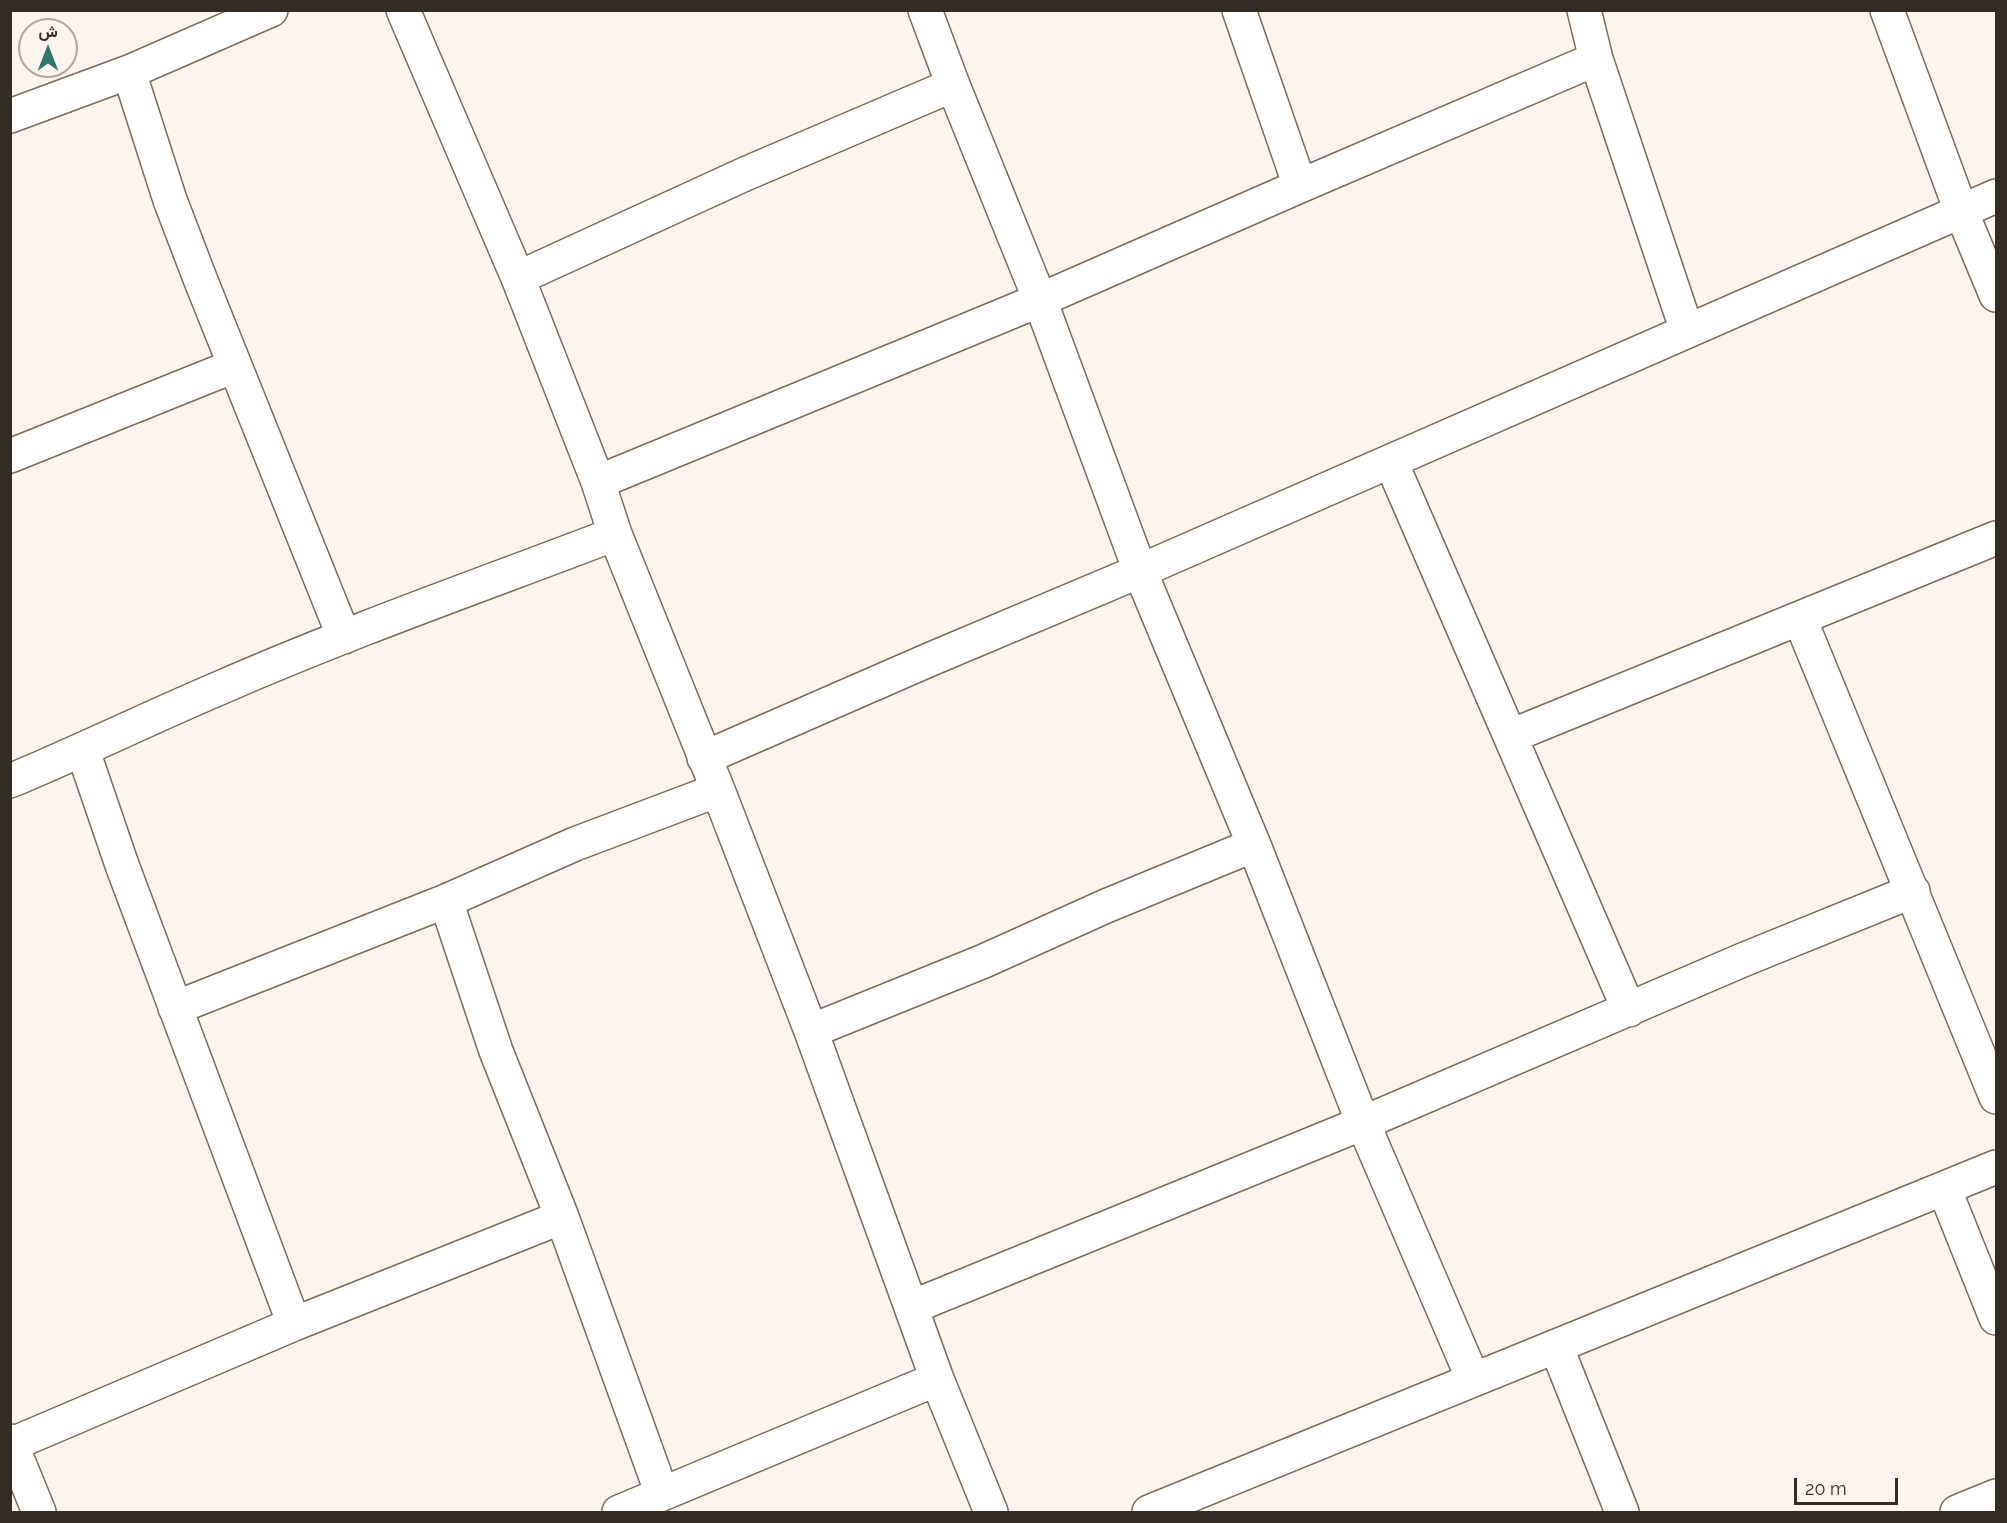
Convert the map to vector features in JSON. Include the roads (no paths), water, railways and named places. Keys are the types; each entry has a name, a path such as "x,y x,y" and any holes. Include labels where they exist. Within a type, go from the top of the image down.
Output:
{"street":[{"path":"10,116 129,72 271,10"},
{"path":"925,10 1040,300 1140,571 1254,845 1363,1124 1473,1379"},
{"path":"1239,10 1300,186"},
{"path":"1584,10 1596,59 1687,331"},
{"path":"1887,10 1961,211 1996,295"},
{"path":"409,12 518,278 598,482 615,534 718,790 811,1031 937,1379 991,1512"},
{"path":"598,482 1040,300 1596,59"},
{"path":"129,72 170,200 234,366 344,637"},
{"path":"518,278 745,174 953,85"},
{"path":"705,758 1391,462 1996,196"},
{"path":"10,456 129,406 234,366"},
{"path":"1391,462 1629,1010"},
{"path":"10,781 83,751 221,687 344,637 615,534"},
{"path":"1511,736 1996,538"},
{"path":"1800,619 1996,1097"},
{"path":"83,751 122,865 294,1324"},
{"path":"175,1008 446,900 575,844 718,790"},
{"path":"811,1031 984,961 1106,906 1254,845"},
{"path":"912,1307 1363,1124 1745,959 1913,891"},
{"path":"446,900 496,1051 562,1217 662,1494"},
{"path":"1149,1512 1996,1167"},
{"path":"1944,1188 1996,1318"},
{"path":"39,1512 11,1444 294,1324 562,1217"},
{"path":"1556,1346 1622,1512"},
{"path":"619,1512 937,1379"},
{"path":"1957,1512 1996,1496"}]}
